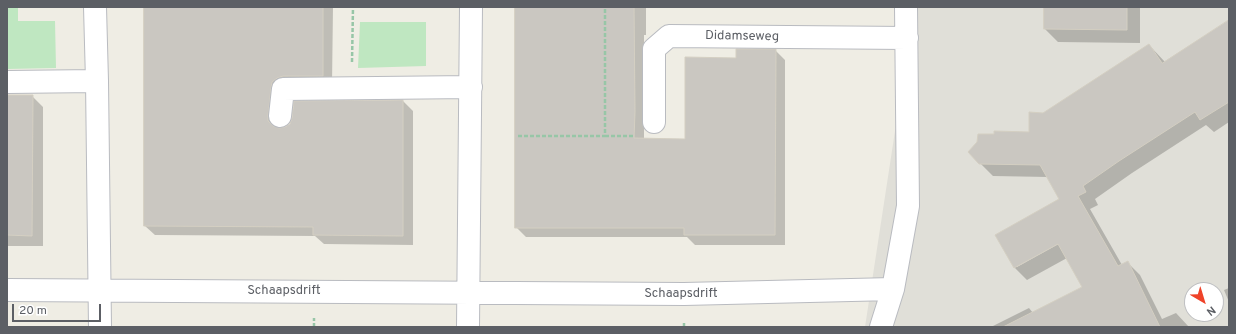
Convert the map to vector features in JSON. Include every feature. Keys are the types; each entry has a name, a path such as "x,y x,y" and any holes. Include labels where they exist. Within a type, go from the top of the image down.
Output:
{"street":[{"path":"95,7 100,327"},
{"path":"468,327 471,7"},
{"path":"882,327 893,289 908,206 906,7"},
{"name":"Didamseweg","path":"654,122 654,49 669,36 907,38"},
{"path":"7,82 97,81"},
{"path":"280,116 282,89 471,88"},
{"name":"Schaapsdrift","path":"7,290 684,294 893,289"}],"path":[{"path":"352,7 352,88"},
{"path":"518,136 605,136 605,7"}],"shaded area":[{"path":"914,7 1229,7 1229,327 865,327"}],"green space":[{"path":"7,7 18,7 18,21 55,21 56,68 7,69"},
{"path":"360,22 426,22 426,66 358,68"}],"building":[{"path":"144,7 323,7 323,76 283,76 272,82 268,121 273,126 279,128 290,124 294,101 403,100 403,236 313,235 313,227 144,226"},
{"path":"515,7 634,7 634,138 685,139 685,57 736,58 736,49 776,49 775,235 684,235 684,228 515,228"},
{"path":"1044,7 1127,7 1127,30 1044,29"},
{"path":"1229,20 1229,102 1200,120 1195,112 1083,186 1086,192 1078,196 1118,266 1128,261 1160,327 1003,327 1082,287 1058,244 1014,268 995,235 1059,199 1040,165 979,164 968,152 977,142 978,134 994,134 994,131 1029,132 1029,112 1043,113 1149,44 1162,63"},
{"path":"7,95 33,95 32,236 7,235"}]}
